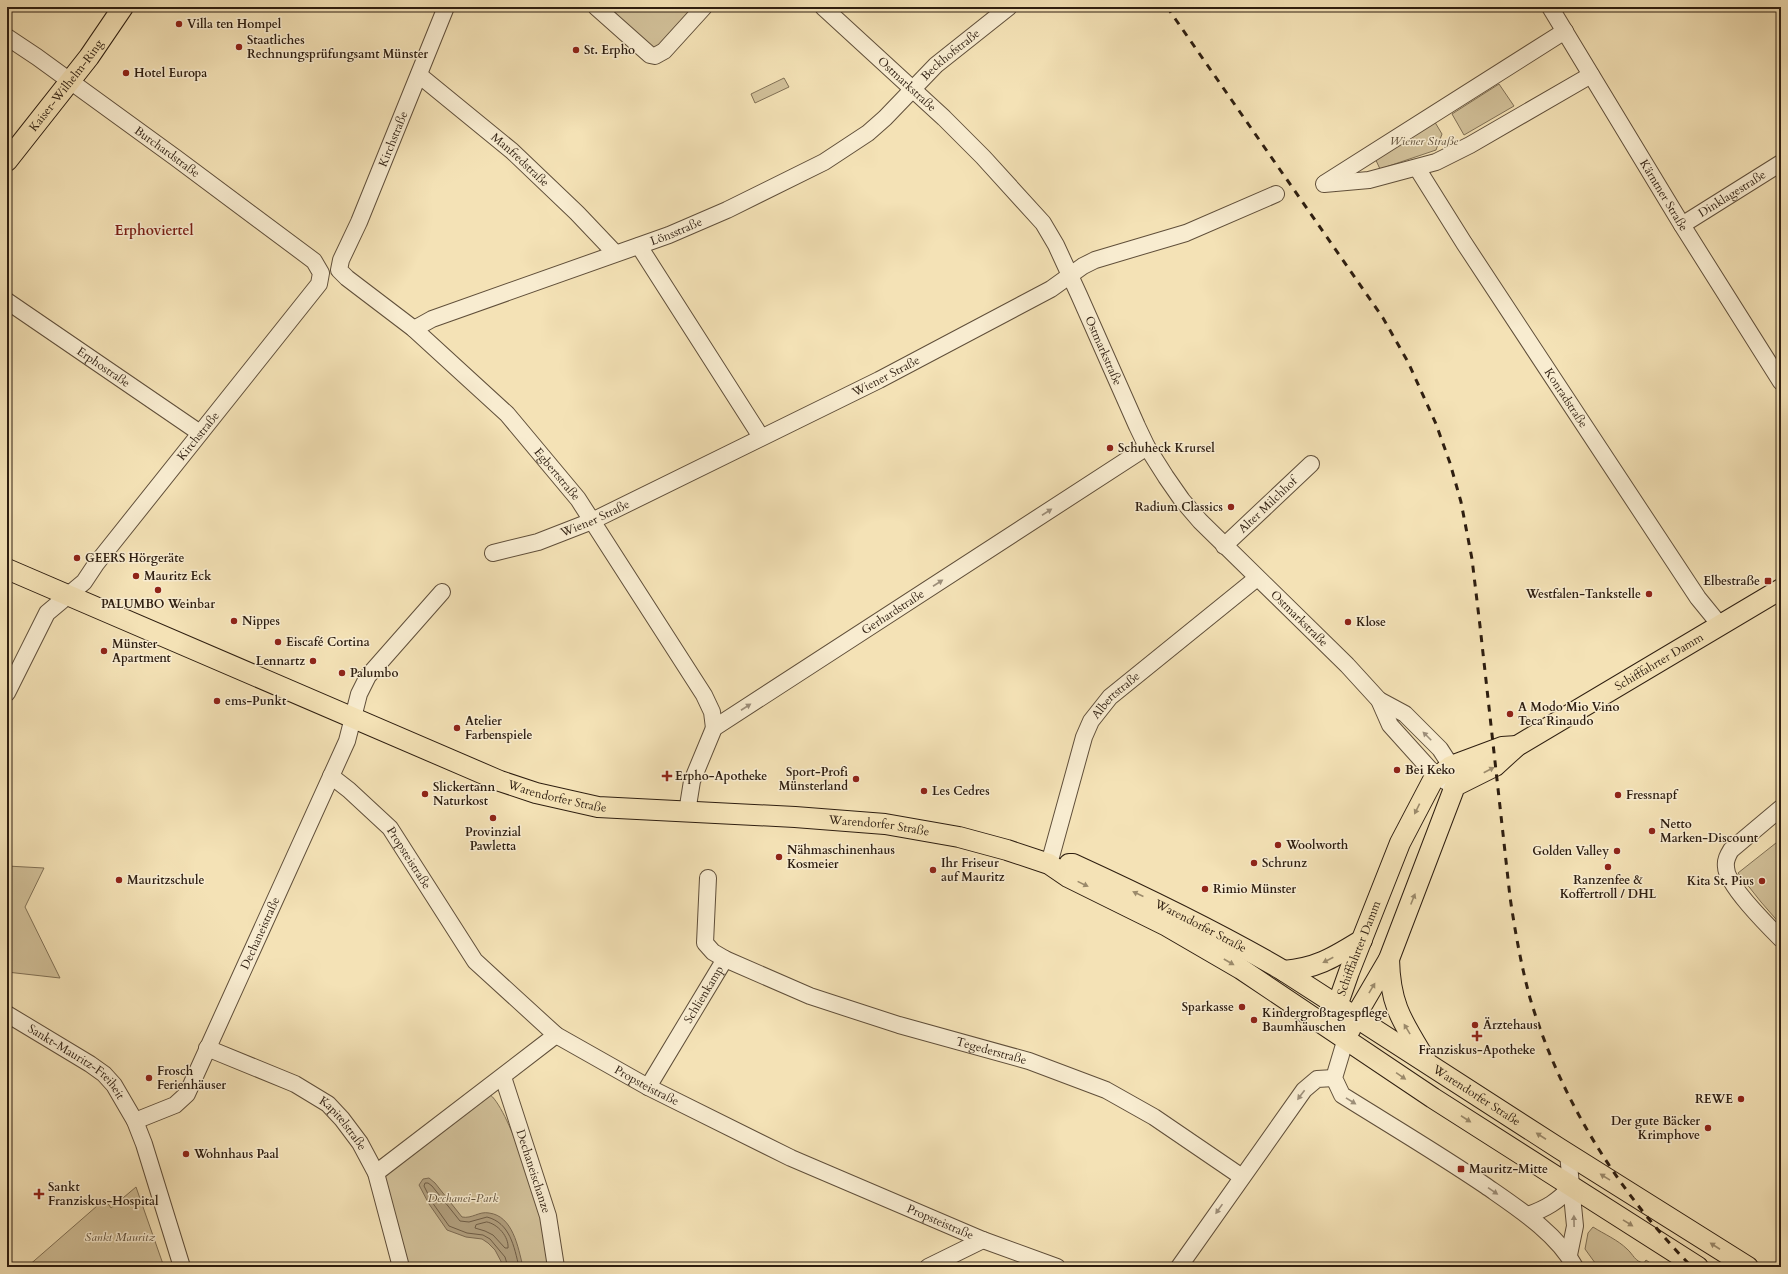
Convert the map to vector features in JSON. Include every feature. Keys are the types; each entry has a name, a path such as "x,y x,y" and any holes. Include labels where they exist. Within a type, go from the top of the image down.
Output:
{"main road":[{"name":"Kaiser-Wilhelm-Ring","path":"7,161 71,81 123,7"},
{"name":"Warendorfer Straße","path":"7,569 500,781 536,793 598,807 794,817 885,824 959,837 1050,864 1068,877 1160,923 1241,969 1346,1038 1433,1098 1698,1267"},
{"name":"Schifffahrter Damm","path":"1346,1038 1355,1017 1389,959 1455,786 1495,766 1517,746 1781,590"},
{"name":"Schifffahrter Damm","path":"1346,1038 1337,1006 1400,843 1424,795 1443,771 1502,747 1517,746"},
{"name":"Warendorfer Straße","path":"1050,864 1073,864 1142,896 1248,950 1284,971 1568,1154 1748,1267"},
{"path":"1284,971 1304,969 1323,962 1362,940"},
{"path":"1389,959 1390,982 1395,1006 1427,1063"}],"street":[{"name":"Kirchstraße","path":"339,270 341,260 359,222 446,7"},
{"path":"596,7 650,55 655,56 664,51 704,7"},
{"name":"Ostmarkstraße","path":"823,7 913,89 983,157 1043,223 1070,275 1147,447 1182,500 1224,546 1347,665 1379,700 1390,725 1443,771 1455,786"},
{"name":"Beckhofstraße","path":"913,89 936,66 1009,7"},
{"name":"Kärntner Straße","path":"1550,7 1682,225 1779,373"},
{"path":"1565,31 1324,184 1370,180 1436,162 1470,145 1591,75"},
{"name":"Burchardstraße","path":"7,37 71,81 314,261 321,273"},
{"name":"Manfredstraße","path":"419,75 512,151 577,213 614,253"},
{"name":"Lönsstraße","path":"414,329 432,319 614,253 639,246 727,210 824,162 868,133 913,89"},
{"name":"Dinklagestraße","path":"1682,225 1781,163"},
{"name":"Konradstraße","path":"1417,168 1464,243 1698,598 1720,625"},
{"name":"Wiener Straße","path":"493,553 538,542 592,521 879,380 1052,289 1083,266 1095,260 1186,233 1276,194"},
{"path":"639,246 761,437"},
{"name":"Egbertstraße","path":"339,270 347,278 414,329 507,414 578,499 704,695 712,712 714,728"},
{"name":"Kirchstraße","path":"7,693 47,613 84,582 96,564 319,284 321,273"},
{"name":"Erphostraße","path":"7,301 200,433"},
{"name":"Gerhardstraße","path":"714,728 1147,447"},
{"name":"Alter Milchhof","path":"1224,546 1311,464"},
{"name":"Albertstraße","path":"1050,864 1084,737 1091,721 1110,697 1125,684 1257,578"},
{"path":"354,718 359,694 368,676 442,592"},
{"name":"Ostmarkstraße","path":"1379,700 1405,714 1440,749 1443,771"},
{"name":"Dechaneistraße","path":"135,1121 175,1105 187,1094 347,741 354,718"},
{"path":"687,812 692,781 714,728"},
{"name":"Propsteistraße","path":"330,776 349,790 390,828 475,961 556,1035 648,1087 791,1158 983,1240 1057,1267"},
{"path":"1781,808 1731,850 1726,857 1726,868 1730,881 1781,939"},
{"name":"Schlienkamp","path":"648,1087 725,958 713,952 705,943 708,878"},
{"name":"Tegederstraße","path":"725,958 810,996 899,1025 1029,1061 1106,1090 1154,1116 1242,1177"},
{"name":"Sankt-Mauritz-Freiheit","path":"7,1014 59,1044 104,1074 114,1085 135,1121 144,1144 182,1267"},
{"path":"376,1173 556,1035"},
{"path":"1346,1038 1334,1078 1342,1095 1461,1169 1528,1215 1572,1261"},
{"name":"Kapitelstraße","path":"207,1048 294,1084 328,1104 360,1143 376,1173 401,1267"},
{"name":"Dechaneischanze","path":"503,1077 548,1216 556,1267"},
{"path":"1179,1267 1304,1090 1317,1079 1334,1078"},
{"path":"1568,1154 1575,1226 1572,1261"},
{"path":"1528,1215 1543,1210 1558,1200 1571,1187"},
{"path":"928,1267 983,1240"}],"green space":[{"path":"609,7 694,7 655,50"},
{"path":"784,78 789,87 755,103 751,94"},
{"path":"1499,84 1514,106 1464,135 1452,114"},
{"name":"Wiener Straße","path":"1433,119 1442,134 1436,150 1380,169 1374,156"},
{"name":"Kita St. Pius","path":"1781,839 1781,925 1738,873"},
{"path":"7,866 44,868 25,907 60,978 7,972"},
{"name":"Dechanei-Park","path":"487,1093 494,1099 503,1112 528,1173 542,1221 549,1267 403,1267 381,1175"},
{"name":"Sankt Mauritz","path":"136,1187 164,1267 27,1267 105,1199 111,1208"},
{"path":"1593,1227 1619,1243 1638,1261 1644,1263 1646,1260 1656,1267 1598,1267 1585,1249 1588,1233"}],"water":[{"path":"429,1178 435,1183 462,1217 489,1213 497,1215 504,1220 513,1234 523,1267 504,1267 495,1250 482,1239 466,1237 447,1230 429,1204 419,1185 423,1179"}],"railway":[{"path":"1167,7 1383,318 1408,362 1436,424 1450,463 1461,502 1472,559 1510,897 1518,948 1530,998 1558,1072 1575,1108 1594,1142 1616,1176 1640,1208 1692,1267"}],"place":[{"name":"Villa ten Hompel","path":"179,24"},
{"name":"Staatliches Rechnungsprüfungsamt Münster","path":"239,47"},
{"name":"St. Erpho","path":"576,50"},
{"name":"Hotel Europa","path":"126,73"},
{"name":"Schuheck Krursel","path":"1110,448"},
{"name":"Radium Classics","path":"1231,507"},
{"name":"GEERS Hörgeräte","path":"77,558"},
{"name":"Mauritz Eck","path":"136,576"},
{"name":"Elbestraße","path":"1768,581"},
{"name":"PALUMBO Weinbar","path":"158,590"},
{"name":"Westfalen-Tankstelle","path":"1649,594"},
{"name":"Nippes","path":"234,621"},
{"name":"Klose","path":"1348,622"},
{"name":"Eiscafé Cortina","path":"278,642"},
{"name":"Münster Apartment","path":"104,651"},
{"name":"Lennartz","path":"313,661"},
{"name":"Palumbo","path":"342,673"},
{"name":"ems-Punkt","path":"217,701"},
{"name":"A Modo Mio Vino Teca Rinaudo","path":"1510,714"},
{"name":"Atelier Farbenspiele","path":"457,728"},
{"name":"Bei Keko","path":"1397,770"},
{"name":"Erpho-Apotheke","path":"667,776"},
{"name":"Sport-Profi Münsterland","path":"856,779"},
{"name":"Les Cedres","path":"924,791"},
{"name":"Slickertann Naturkost","path":"425,794"},
{"name":"Fressnapf","path":"1618,795"},
{"name":"Provinzial Pawletta","path":"493,818"},
{"name":"Netto Marken-Discount","path":"1652,831"},
{"name":"Woolworth","path":"1278,845"},
{"name":"Golden Valley","path":"1617,851"},
{"name":"Nähmaschinenhaus Kosmeier","path":"779,857"},
{"name":"Schrunz","path":"1254,863"},
{"name":"Ranzenfee & Koffertroll / DHL","path":"1608,867"},
{"name":"Ihr Friseur auf Mauritz","path":"933,870"},
{"name":"Mauritzschule","path":"119,880"},
{"name":"Kita St. Pius","path":"1762,881"},
{"name":"Rimio Münster","path":"1205,889"},
{"name":"Sparkasse","path":"1242,1007"},
{"name":"Kindergroßtagespflege Baumhäuschen","path":"1254,1020"},
{"name":"Ärztehaus","path":"1475,1025"},
{"name":"Franziskus-Apotheke","path":"1477,1036"},
{"name":"Frosch Ferienhäuser","path":"149,1078"},
{"name":"REWE","path":"1741,1099"},
{"name":"Der gute Bäcker Krimphove","path":"1708,1128"},
{"name":"Wohnhaus Paal","path":"186,1154"},
{"name":"Mauritz-Mitte","path":"1461,1169"},
{"name":"Sankt Franziskus-Hospital","path":"39,1194"}],"district":[{"name":"Erphoviertel","path":"154,230"}]}
